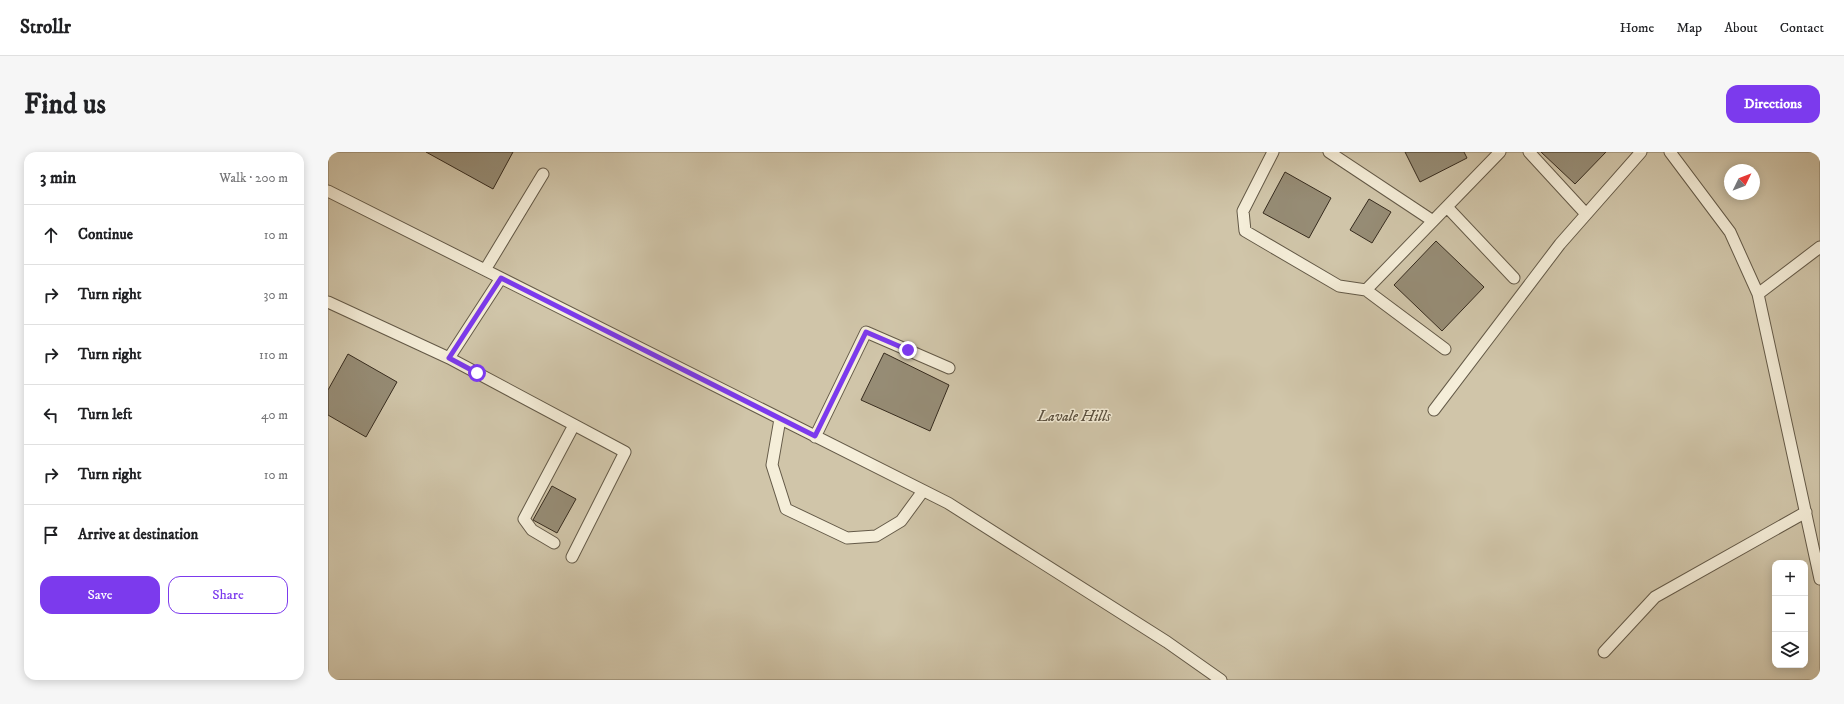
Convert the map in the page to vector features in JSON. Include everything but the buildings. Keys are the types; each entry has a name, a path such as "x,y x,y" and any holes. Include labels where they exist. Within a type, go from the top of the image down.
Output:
{"lane":[{"path":"1273,152 1243,211 1245,231 1339,286 1366,290 1445,349"},
{"path":"1329,152 1433,221"},
{"path":"1366,290 1500,152"},
{"path":"1529,152 1586,214"},
{"path":"1434,410 1560,244 1641,152"},
{"path":"1670,152 1730,232 1758,294 1820,579"},
{"path":"485,270 543,174"},
{"path":"328,191 948,503 1154,634 1221,680"},
{"path":"1447,207 1514,278"},
{"path":"1758,294 1820,247"},
{"path":"449,358 501,278"},
{"path":"328,302 449,358 625,452 572,557"},
{"path":"815,436 866,332 949,368"},
{"path":"780,419 772,465 786,510 847,538 876,536 901,521 923,491"},
{"path":"554,543 532,530 524,519 574,425"},
{"path":"1604,652 1656,597 1806,512"}],"green space":[{"name":"Lavale Hills","path":"328,152 1820,152 1820,680 328,680"}],"route":[{"path":"477,373 449,358 501,278 815,436 866,332 908,350"}]}
